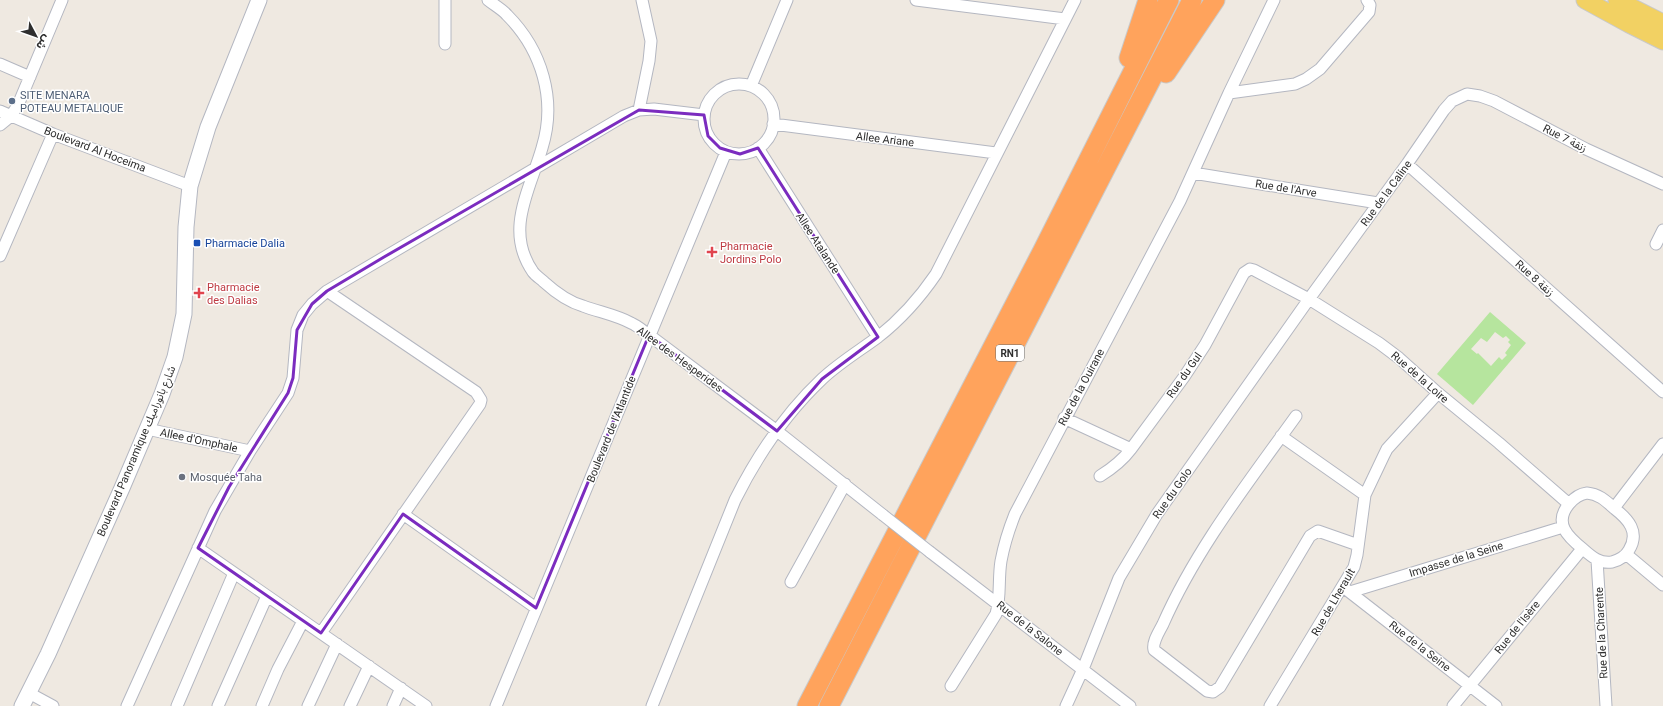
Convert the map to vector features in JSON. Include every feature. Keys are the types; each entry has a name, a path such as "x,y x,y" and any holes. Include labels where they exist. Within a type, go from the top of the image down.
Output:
{"highway":[{"path":"1111,114 1148,0"},
{"name":"RN1","path":"807,706 1042,252 1169,0"},
{"name":"RN1","path":"829,706 1192,0"},
{"path":"1113,153 1215,0"}],"main road":[{"name":"Boulevard Panoramique شارع بانوراميك","path":"25,700 48,654 116,503 162,394 175,357 184,314 186,227 190,186 208,127 259,0"},
{"path":"1585,0 1663,41"},
{"path":"1617,0 1663,23"}],"street":[{"path":"0,125 11,116 30,77 62,0"},
{"path":"444,44 445,0"},
{"name":"Allee des Hesperides","path":"488,0 507,14 527,38 542,68 548,94 548,124 542,148 521,210 520,231 523,250 534,273 553,290 581,306 605,312 631,323 649,335 777,431 883,515"},
{"path":"639,110 649,61 651,41 642,0"},
{"path":"751,86 787,0"},
{"path":"916,0 1065,19"},
{"path":"652,706 735,500 757,461 777,431 822,379 841,362 878,337 907,312 923,294 936,274 996,153 1075,0"},
{"name":"Rue de la Ouirane","path":"951,686 992,622 999,604 1001,561 1015,514 1064,418 1180,201 1229,93 1274,0"},
{"path":"1229,93 1295,84 1306,79 1320,68 1369,12 1370,5 1367,0"},
{"path":"0,64 30,77"},
{"path":"737,84 751,86 762,93 770,103 773,112 773,124 769,137 758,148 744,154 726,152 715,144 708,136 704,115 709,102 721,90 737,84"},
{"name":"Rue de la Caline","path":"1309,299 1407,164 1444,110 1452,100 1467,94"},
{"name":"Rue 7 زنقة","path":"1467,94 1494,100 1586,149 1663,184"},
{"path":"127,706 215,511 250,450 288,393 293,378 297,330 303,315 312,304 327,291 624,116 639,110 654,109 704,115"},
{"name":"Boulevard Al Hoceima","path":"0,111 53,134 190,186"},
{"name":"Allee Ariane","path":"773,124 996,153"},
{"path":"0,256 53,134"},
{"name":"Allee Atalande","path":"758,148 878,337"},
{"name":"Boulevard de l'Atlantide","path":"496,706 726,152"},
{"name":"Rue 8 زنقة","path":"1407,164 1663,392"},
{"name":"Rue de l'Arve","path":"1193,173 1378,203"},
{"path":"1656,244 1663,230"},
{"name":"Rue du Gul","path":"1100,476 1122,460 1184,377 1205,345 1244,273 1250,269 1258,271"},
{"name":"Rue de la Loire","path":"1258,271 1309,299 1379,343 1499,442 1569,504"},
{"path":"321,633 480,404 480,396 327,291"},
{"name":"Rue du Golo","path":"1066,706 1083,669 1120,578 1157,514 1309,299"},
{"name":"Rue de Lherault","path":"1270,706 1346,589 1354,567 1365,495 1387,449 1438,393"},
{"path":"1296,416 1222,520 1187,575 1154,644 1154,650 1207,691 1213,692 1220,687 1310,536 1318,531 1358,545"},
{"path":"1064,418 1131,449"},
{"name":"Allee d'Omphale","path":"147,429 250,450"},
{"path":"1281,436 1365,495"},
{"path":"1614,508 1663,444"},
{"path":"791,582 845,484"},
{"path":"1590,493 1598,495 1614,508 1627,518 1633,529 1633,542 1626,554 1620,559 1612,562 1604,562 1597,560 1568,536 1563,527 1562,517 1569,504 1581,494 1590,493"},
{"path":"403,514 536,608"},
{"name":"Rue de la Salone","path":"883,515 1130,706"},
{"name":"Impasse de la Seine","path":"1346,589 1563,527"},
{"path":"198,548 426,706"},
{"name":"Rue de l'Isère","path":"1453,706 1582,549"},
{"path":"1626,554 1663,585"},
{"name":"Rue de la Charente","path":"1597,560 1606,706"},
{"path":"177,706 234,573"},
{"name":"Rue de la Seine","path":"1346,589 1496,706"},
{"path":"218,706 267,596"},
{"path":"262,706 278,668 303,621"},
{"path":"308,706 337,644"},
{"path":"350,706 369,666"},
{"path":"393,706 400,688"},
{"path":"25,700 53,706"}],"highlighted area":[{"path":"639,110 704,115 708,136 720,148 740,154 758,148 878,337 822,379 777,431 649,335 536,608 403,514 321,633 198,548 229,487 288,393 293,378 297,330 312,304 327,291 384,257"}],"green space":[{"path":"1490,312 1526,343 1473,405 1437,374","holes":["1495,332 1503,338 1506,336 1510,340 1508,342 1511,345 1505,353 1507,355 1502,360 1499,357 1491,366 1478,353 1477,354 1471,349 1481,338 1487,342"]}],"place":[{"name":"SITE MENARA POTEAU METALIQUE","path":"12,101"},
{"name":"Pharmacie Dalia","path":"197,243"},
{"name":"Pharmacie Jordins Polo","path":"712,252"},
{"name":"Pharmacie des Dalias","path":"199,293"},
{"name":"Mosquée Taha","path":"182,477"}]}
